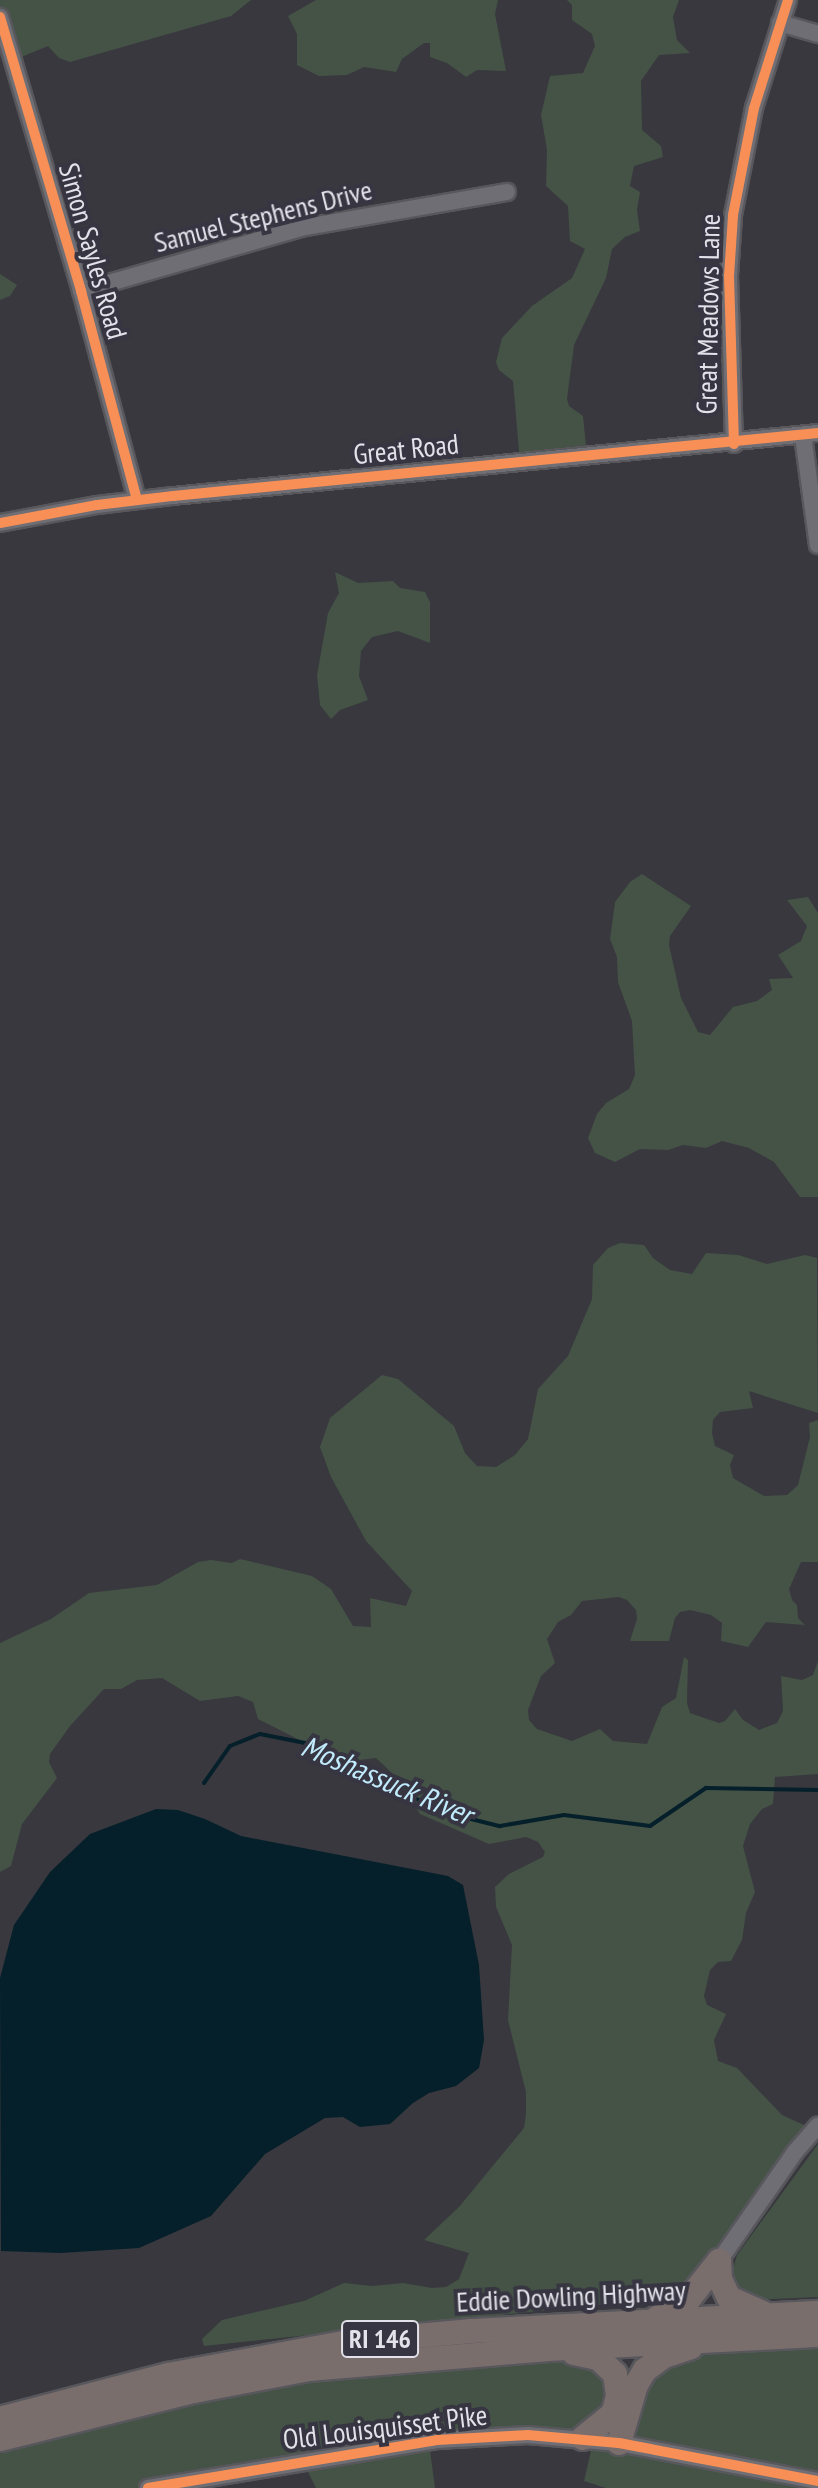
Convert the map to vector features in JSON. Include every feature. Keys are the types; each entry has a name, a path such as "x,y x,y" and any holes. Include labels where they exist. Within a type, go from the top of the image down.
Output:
{"highway":[{"path":"719,2261 720,2279 729,2298 769,2315"},
{"path":"651,2321 688,2300 719,2261"},
{"name":"Eddie Dowling Highway","path":"0,2419 168,2375 283,2352 472,2331 818,2313"},
{"name":"Eddie Dowling Highway","path":"0,2439 194,2391 309,2369 548,2349 818,2335"},
{"path":"603,2441 645,2370 664,2356 712,2339"},
{"path":"548,2349 598,2358 608,2364 618,2383 614,2413 603,2441"}],"street":[{"name":"Great Meadows Lane","path":"734,444 729,276 733,215 751,119 788,0"},
{"name":"Simon Sayles Road","path":"0,17 81,291 137,500"},
{"path":"780,23 818,34"},
{"name":"Samuel Stephens Drive","path":"81,291 300,228 507,192"},
{"path":"811,434 818,545"},
{"name":"Great Road","path":"0,523 137,500 734,444 811,434"},
{"path":"719,2261 795,2152 818,2126"},
{"name":"Old Louisquisset Pike","path":"148,2488 437,2440 528,2435 603,2441 818,2481"}],"green space":[{"path":"0,0 251,0 231,16 70,62 59,58 48,46 19,58 0,21"},
{"path":"316,0 498,0 495,14 506,71 477,70 466,77 447,63 430,57 430,43 424,43 402,59 396,72 364,67 347,75 319,76 297,65 297,34 288,16"},
{"path":"567,0 679,0 673,17 677,40 690,53 659,55 641,81 642,130 661,146 663,157 634,166 630,186 640,192 637,210 640,231 625,237 612,249 606,278 574,345 567,399 569,406 583,416 587,456 520,463 513,381 499,370 496,362 502,338 532,306 572,278 585,249 570,241 568,206 546,186 547,150 541,115 550,76 583,73 595,46 592,34 572,20 572,5"},
{"path":"0,274 17,285 10,296 0,300"},
{"path":"335,572 358,583 393,581 400,588 425,592 430,602 430,643 398,631 372,637 361,651 359,676 368,700 340,710 331,719 320,705 317,675 328,613 339,593"},
{"path":"642,874 691,906 670,936 669,945 681,998 698,1032 710,1035 733,1007 757,1001 772,990 769,979 793,978 778,955 801,941 807,926 787,900 808,897 818,913 818,1197 800,1197 774,1162 749,1148 722,1141 706,1148 683,1145 668,1150 640,1149 615,1162 595,1153 588,1138 597,1114 606,1103 629,1089 635,1075 632,1021 618,982 617,957 610,939 615,902 630,882"},
{"path":"620,1243 644,1245 653,1258 670,1270 692,1274 706,1253 738,1255 767,1264 805,1255 817,1258 818,1413 749,1391 753,1408 720,1412 713,1420 712,1433 715,1446 734,1455 730,1465 733,1478 764,1496 787,1495 798,1485 810,1437 809,1423 818,1420 818,1562 801,1562 789,1589 797,1605 798,1618 805,1625 766,1622 748,1647 721,1641 722,1623 711,1615 690,1610 680,1612 675,1618 669,1641 630,1641 637,1619 636,1610 627,1600 619,1597 582,1601 571,1615 558,1622 547,1639 555,1663 541,1676 528,1710 529,1720 537,1729 572,1741 600,1729 613,1741 647,1744 662,1707 676,1698 684,1657 688,1660 687,1703 690,1713 719,1723 725,1721 735,1709 743,1720 759,1730 777,1723 783,1711 781,1676 802,1680 813,1675 818,1661 818,1774 775,1777 773,1804 762,1809 750,1824 743,1846 755,1892 746,1913 742,1940 731,1961 718,1962 710,1970 704,1996 707,2005 726,2014 714,2040 718,2061 737,2068 782,2115 815,2130 678,2309 645,2300 204,2346 202,2339 222,2320 304,2301 344,2283 372,2286 403,2283 432,2288 446,2287 459,2279 469,2253 424,2240 459,2207 524,2128 526,2114 526,2092 508,2020 512,1945 496,1907 495,1887 509,1874 543,1857 545,1852 538,1842 526,1837 489,1844 420,1814 396,1777 376,1758 343,1762 258,1719 253,1702 238,1696 200,1701 162,1678 137,1680 121,1689 104,1689 70,1726 50,1754 49,1762 57,1778 22,1824 11,1866 0,1872 0,1643 51,1619 89,1593 157,1585 198,1562 211,1560 232,1563 240,1559 312,1576 331,1589 353,1626 371,1627 370,1598 406,1606 412,1591 366,1541 331,1477 320,1447 330,1418 382,1375 398,1379 454,1426 465,1453 477,1466 496,1467 515,1455 528,1439 538,1389 568,1356 592,1299 593,1265 608,1248"},
{"path":"818,2144 818,2297 753,2300 741,2291 732,2272 737,2255"},
{"path":"818,2336 818,2488 606,2488 584,2481 593,2442 429,2443 435,2488 316,2488 306,2468 360,2461 359,2454 148,2488 0,2488 0,2439 187,2392 544,2352 611,2367 599,2440 638,2444 630,2419 652,2376 683,2353"}],"water":[{"path":"156,1809 178,1810 241,1836 448,1876 463,1885 479,1965 484,2040 479,2068 456,2086 429,2093 413,2103 390,2124 360,2127 343,2117 325,2118 265,2154 211,2216 139,2248 61,2253 1,2251 0,1978 14,1925 50,1872 90,1834"}],"waterway":[{"name":"Moshassuck River","path":"204,1783 230,1746 260,1734 305,1743 390,1789 467,1818 500,1826 564,1815 650,1826 706,1788 818,1790"}],"cycle path":[{"path":"734,444 729,276 733,215 754,108 788,0"},
{"path":"0,17 81,291 137,500"},
{"path":"0,523 97,505 173,496 818,433"},
{"path":"148,2488 437,2440 528,2435 619,2443 818,2481"}]}
